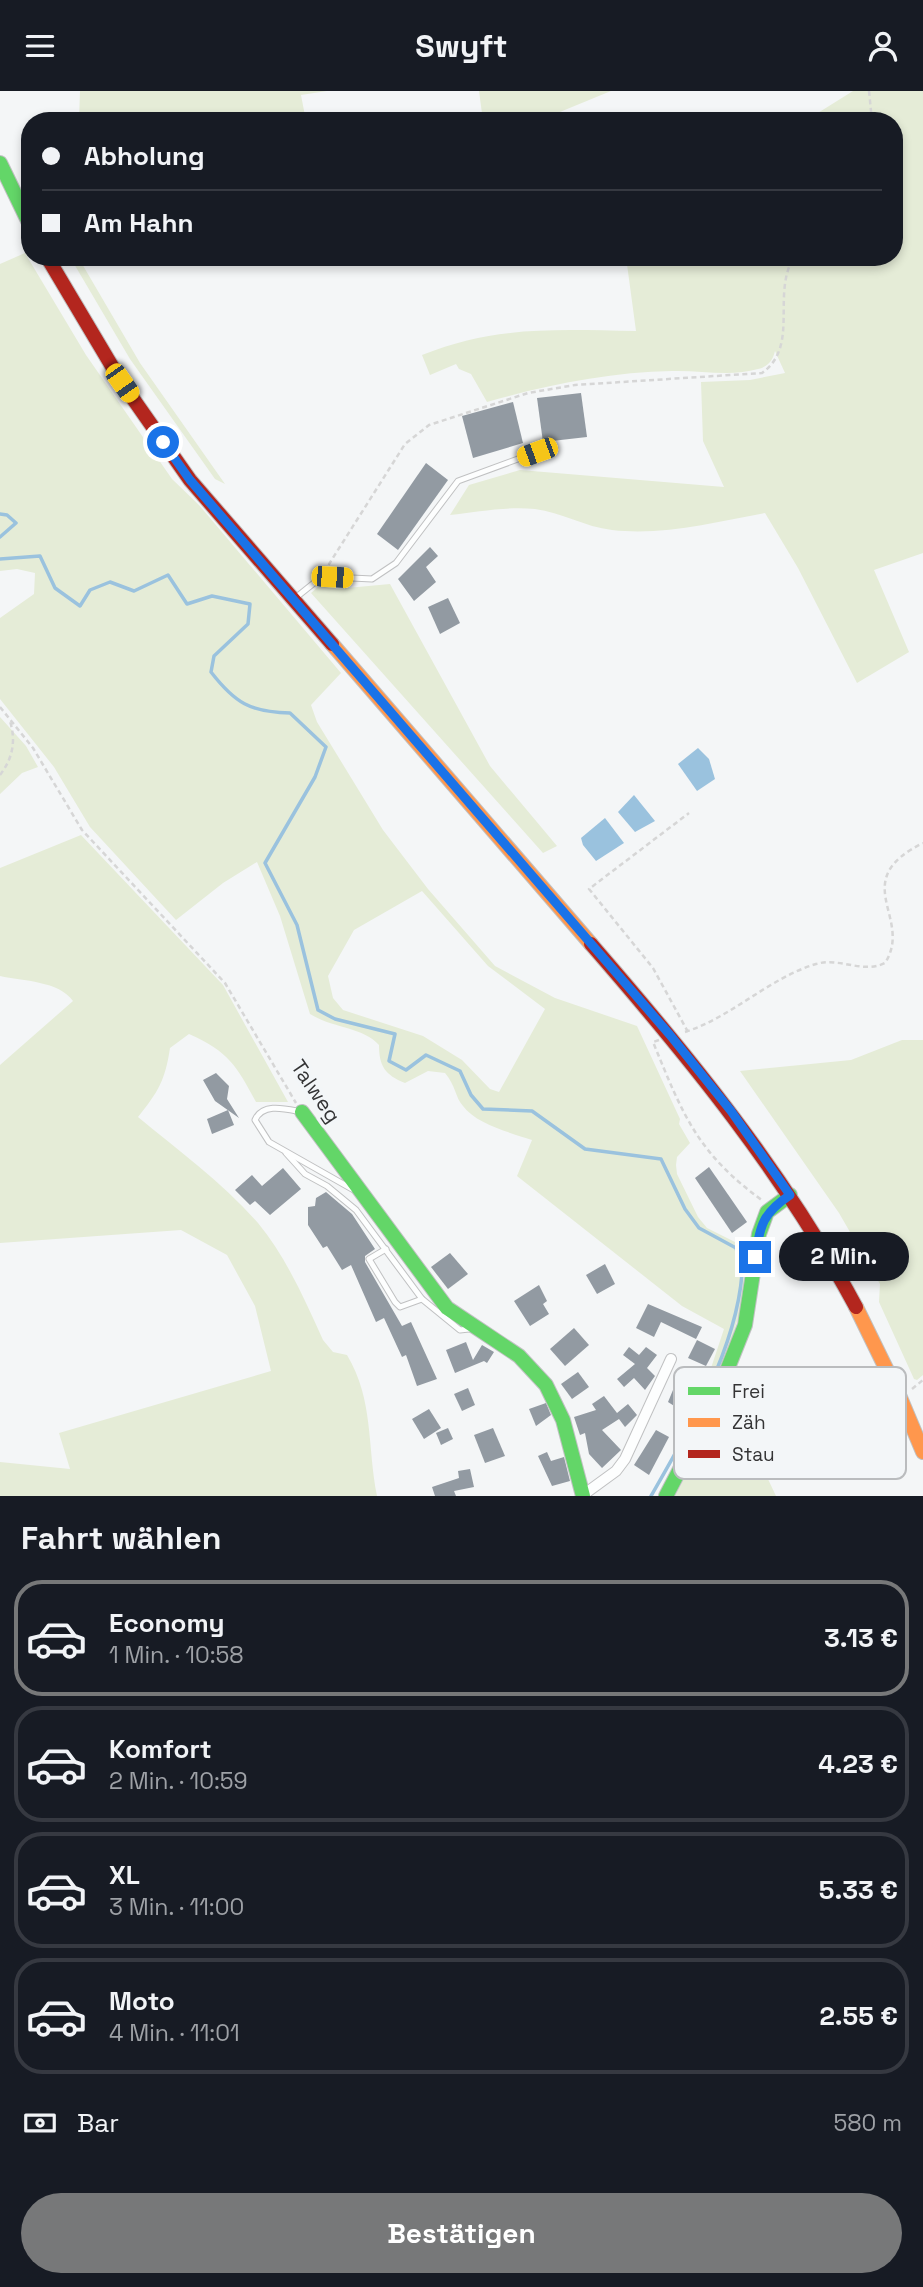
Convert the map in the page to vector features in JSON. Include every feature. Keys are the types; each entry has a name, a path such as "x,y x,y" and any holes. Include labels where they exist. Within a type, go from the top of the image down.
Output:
{"main road":[{"path":"0,163 21,206"},
{"path":"52,266 122,383 190,480 670,1035 731,1111 790,1195 856,1304 887,1367"},
{"name":"Talweg","path":"302,1112 447,1308 472,1329 519,1356 549,1388 564,1419 583,1495"},
{"path":"728,1367 745,1325 759,1234 772,1207 790,1195"},
{"path":"906,1412 923,1452"},
{"path":"666,1496 675,1479"}],"street":[{"path":"583,1495 616,1471 625,1459 671,1359"}],"lane":[{"path":"294,599 314,583 332,577 372,579 396,563 458,481 537,452"},
{"path":"302,1112 272,1108 257,1115 255,1120 260,1131 305,1174 351,1205 422,1299 454,1328 460,1331 472,1329"},
{"path":"286,1153 366,1196"},
{"path":"386,1249 369,1259 395,1302 400,1307 405,1307 422,1299"}],"path":[{"path":"869,91 871,112"},
{"path":"314,583 321,579 405,444 429,425 527,393 575,384 762,373 775,364 782,347 783,284 790,266"},
{"name":"Talweg","path":"0,707 33,748 82,831 225,983 302,1112"},
{"path":"0,775 12,751 14,735 9,717"},
{"path":"688,813 589,889 653,968 688,1032"},
{"path":"772,1207 727,1174 691,1126 653,1042 688,1032 723,1015 806,967 832,961 866,968 885,963 893,940 886,904 886,877 898,857 923,843"}],"green space":[{"path":"80,91 327,91 301,95 304,112 79,112"},
{"path":"479,91 611,91 560,112 482,112"},
{"path":"853,91 923,91 923,553 874,570 909,652 857,683 798,568 765,513 650,531 612,530 554,513 524,508 450,515 469,485 520,470 724,487 703,441 701,382 750,380 785,373 775,351 767,365 748,371 625,374 555,385 487,402 471,374 459,369 456,364 430,375 422,355 476,338 528,331 636,331 627,266 903,266 903,112 819,112"},
{"path":"21,255 21,266 33,266 86,355 172,479 199,505 341,673 311,705 317,722 383,830 428,889 495,966 555,998 637,1026 680,1119 679,1124 690,1143 677,1157 676,1165 677,1174 698,1217 707,1228 747,1248 745,1298 722,1367 711,1367 724,1329 682,1306 517,1176 532,1140 476,1118 460,1103 445,1073 428,1071 405,1083 392,1077 385,1069 380,1059 379,1045 372,1039 310,1014 280,916 257,862 223,883 176,920 90,827 54,767 0,699 0,618 34,594 35,573 17,569 0,571 0,264","holes":["422,891 488,966 545,1009 499,1092 490,1089 462,1060 423,1036 343,1010 333,998 328,976 354,930"]},
{"path":"75,266 83,266 140,363 225,484 215,479 130,359"},
{"path":"330,582 336,589 390,584 490,766 557,846 543,853 311,593"},
{"path":"0,717 26,746 38,767 22,773 0,794"},
{"path":"81,835 223,985 288,1102 256,1102 230,1061 214,1047 189,1034 170,1048 160,1086 138,1117 215,1181 258,1223 286,1264 323,1340 333,1352 347,1355 356,1372 366,1406 377,1496 0,1496 0,1462 70,1469 59,1433 271,1371 255,1306 227,1255 181,1230 0,1243 0,1065 73,1001 59,989 0,976 0,868"},
{"path":"902,1040 923,1040 923,1375 917,1380 914,1379 879,1302 880,1284 839,1213 740,1071 851,1060"},
{"path":"684,1479 768,1479 776,1496 675,1496"}],"water":[{"path":"698,748 709,759 715,779 697,791 678,764"},
{"path":"634,795 655,821 635,832 618,812"},
{"path":"605,818 624,843 596,861 583,845 581,838"}],"building":[{"path":"581,393 587,437 543,442 537,398"},
{"path":"513,402 523,443 473,458 462,416"},
{"path":"426,463 448,480 398,550 377,534"},
{"path":"430,547 438,556 426,567 436,582 414,601 398,579"},
{"path":"448,598 460,623 440,634 428,607"},
{"path":"216,1073 229,1086 227,1099 239,1118 215,1101 203,1080"},
{"path":"228,1110 234,1125 212,1134 207,1119"},
{"path":"709,1167 747,1222 732,1233 695,1178"},
{"path":"283,1168 301,1189 270,1215 255,1201 250,1205 235,1190 252,1175 262,1186"},
{"path":"326,1192 352,1214 375,1249 365,1256 365,1262 402,1326 411,1322 437,1379 417,1386 406,1355 402,1357 384,1318 376,1322 351,1265 342,1270 327,1246 323,1248 308,1225 308,1207 315,1206 316,1198"},
{"path":"450,1253 468,1274 448,1289 431,1267"},
{"path":"605,1264 615,1284 597,1294 586,1275"},
{"path":"539,1285 547,1301 543,1304 549,1314 530,1326 514,1301"},
{"path":"648,1304 702,1327 696,1339 661,1322 654,1337 636,1328"},
{"path":"574,1328 589,1345 565,1366 550,1349"},
{"path":"697,1340 715,1349 706,1366 688,1358"},
{"path":"466,1342 473,1360 482,1345 494,1352 487,1363 484,1361 455,1373 446,1350"},
{"path":"629,1347 639,1355 646,1347 657,1355 647,1368 655,1376 645,1390 634,1378 624,1387 617,1379 635,1364 623,1355"},
{"path":"578,1372 589,1387 572,1399 561,1384"},
{"path":"468,1388 475,1405 462,1411 454,1394"},
{"path":"673,1390 674,1390 674,1406 668,1402"},
{"path":"604,1396 617,1413 628,1404 637,1415 625,1427 619,1419 602,1430 621,1450 602,1468 589,1454 585,1433 580,1435 574,1417 596,1410 592,1404"},
{"path":"546,1403 551,1415 536,1426 529,1409"},
{"path":"429,1409 441,1428 424,1439 412,1419"},
{"path":"448,1428 453,1439 441,1445 436,1433"},
{"path":"493,1428 505,1456 485,1463 474,1435"},
{"path":"656,1430 669,1437 649,1475 634,1465"},
{"path":"547,1452 551,1461 564,1457 570,1481 552,1486 538,1456"},
{"path":"470,1469 474,1487 454,1491 456,1496 435,1496 432,1487 459,1478 458,1471"}],"waterway":[{"path":"0,514 7,515 16,523 0,537"},
{"path":"0,559 40,556 55,588 80,606 90,590 110,582 134,591 168,575 187,604 212,596 250,604 248,624 214,656 211,672 244,704 264,711 290,713 326,747 315,777 265,863 297,925 318,1010 335,1019 395,1034 389,1061 406,1070 426,1055 460,1071 471,1095 483,1109 532,1111 585,1149 661,1159 685,1209 699,1228 736,1248 741,1264 738,1303 717,1367"},
{"path":"651,1496 674,1456"}],"traffic: fast":[{"path":"0,163 21,206"},
{"path":"302,1112 447,1308 519,1356 546,1385 563,1420 583,1496"},
{"path":"728,1367 745,1325 759,1234 767,1212 790,1195"},
{"path":"666,1496 675,1479"}],"traffic: slow":[{"path":"332,644 591,944"},
{"path":"856,1307 885,1367"},
{"path":"906,1412 923,1452"}],"traffic: jam":[{"path":"52,266 122,383 190,480 332,644"},
{"path":"591,944 664,1030 767,1163 856,1307"}],"route":[{"path":"163,442 190,480 670,1035 763,1155 790,1195 767,1212 755,1257"}]}
